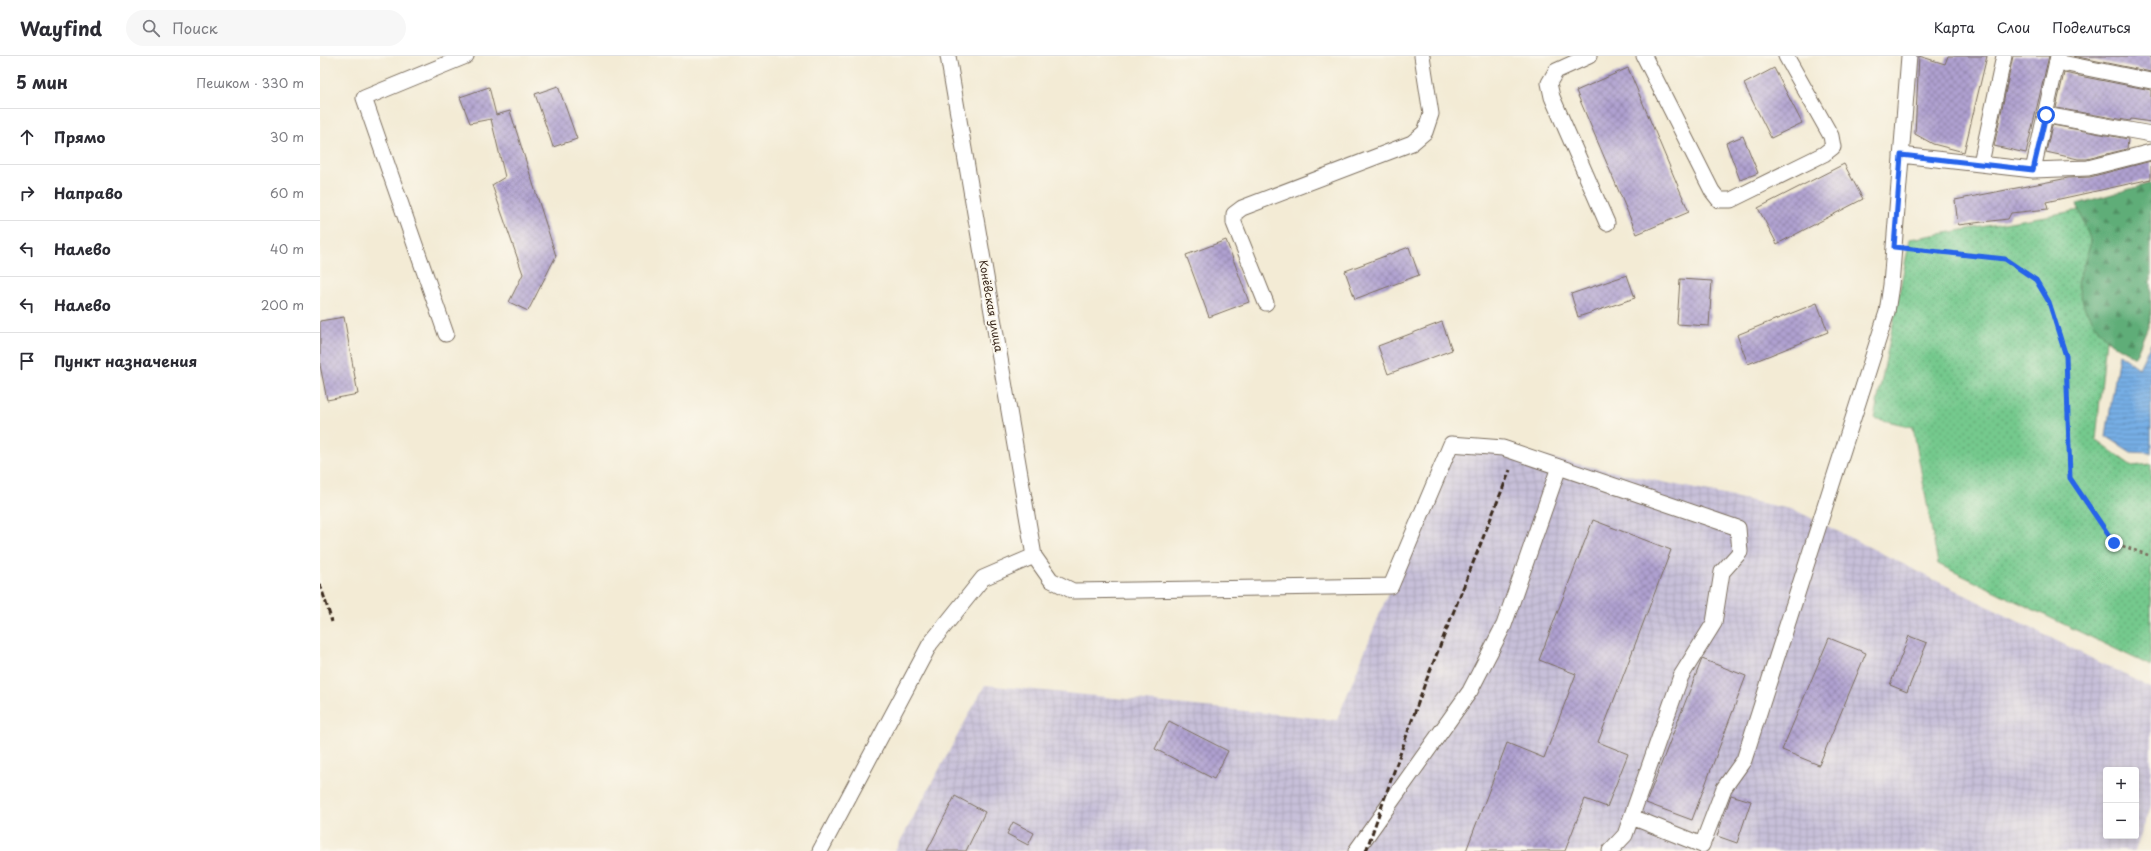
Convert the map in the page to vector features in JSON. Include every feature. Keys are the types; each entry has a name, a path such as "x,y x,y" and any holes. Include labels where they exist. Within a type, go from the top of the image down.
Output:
{"lane":[{"path":"446,334 364,98 466,56"},
{"name":"Конёвская улица","path":"948,56 1034,556"},
{"path":"1266,303 1234,223 1234,214 1242,208 1412,143 1425,132 1431,114 1422,56"},
{"path":"1589,56 1556,71 1549,83 1552,97 1607,223"},
{"path":"1644,56 1712,191 1719,200 1731,200 1824,154 1833,147 1831,136 1786,56"},
{"path":"1632,817 1702,845 1724,788 1744,760 1887,312 1894,247 1909,56"},
{"path":"1981,163 2004,56"},
{"path":"2033,170 2057,59 2151,81"},
{"path":"2046,115 2151,134"},
{"path":"1901,155 2033,170 2088,168 2151,152"},
{"path":"820,851 930,644 983,578 1034,556 1051,580 1073,591 1391,586 1451,444 1503,448 1738,528 1740,552 1722,572 1714,623 1681,676 1625,835 1610,851"},
{"path":"1356,851 1470,691 1504,625 1559,467"}],"path":[{"path":"1894,247 2005,259 2036,280 2049,302 2066,356 2070,478 2114,543 2151,556"}],"shaded area":[{"path":"1451,437 1795,510 2151,688 2151,806 2135,851 895,851 985,685 1337,720"}],"green space":[{"path":"2151,183 2151,319 2135,357 2106,340 2085,309 2077,283 2091,242 2077,204"},
{"path":"2104,206 2107,329 2096,440 2132,466 2151,464 2151,666 1938,564 1913,427 1874,418 1910,239"}],"water":[{"path":"2151,343 2151,453 2131,452 2106,436 2119,354 2139,368"}],"building":[{"path":"1919,56 1945,64 1948,56 1987,56 1964,152 1933,144 1915,134"},
{"path":"2013,56 2049,56 2026,153 1994,146"},
{"path":"2073,56 2151,56 2151,72"},
{"path":"1628,68 1689,212 1637,234 1576,91"},
{"path":"1774,68 1802,123 1771,138 1744,84"},
{"path":"2064,73 2151,90 2151,122 2131,119 2130,121 2056,108"},
{"path":"558,86 577,139 553,147 535,94"},
{"path":"489,87 496,115 510,111 556,256 528,311 509,302 523,274 492,185 505,177 491,119 470,123 460,97"},
{"path":"2052,125 2128,139 2127,149 2087,159 2078,159 2046,152"},
{"path":"1743,136 1758,173 1740,180 1726,143"},
{"path":"2151,161 2151,179 2046,202 2048,209 2011,213 2008,219 1958,225 1955,200 2068,178 2090,177"},
{"path":"1844,164 1863,199 1777,244 1758,208"},
{"path":"1226,240 1249,302 1209,317 1186,255"},
{"path":"1409,247 1419,275 1355,299 1345,271"},
{"path":"1627,275 1635,298 1578,317 1571,294"},
{"path":"1680,279 1712,281 1709,326 1677,324"},
{"path":"1817,303 1828,332 1748,364 1737,335"},
{"path":"344,317 358,394 327,400 320,365 320,321"},
{"path":"1442,322 1452,350 1388,374 1378,346"},
{"path":"1593,520 1671,550 1598,742 1628,754 1607,807 1585,799 1565,851 1466,851 1507,743 1544,758 1576,674 1539,660"},
{"path":"1909,636 1927,643 1907,692 1890,685"},
{"path":"1829,638 1866,653 1819,765 1782,750"},
{"path":"1702,659 1746,676 1692,820 1646,803"},
{"path":"1169,721 1228,751 1214,779 1155,749"},
{"path":"1731,795 1751,801 1737,843 1717,836"},
{"path":"955,796 985,812 966,851 927,851"},
{"path":"1013,822 1034,833 1028,845 1007,834"}],"railway":[{"path":"1366,851 1424,686 1510,470"},
{"path":"320,584 332,622"}],"route":[{"path":"2046,115 2033,170 1901,155 1894,247 2005,259 2036,280 2049,302 2066,356 2066,414 2070,478 2114,543"}]}
